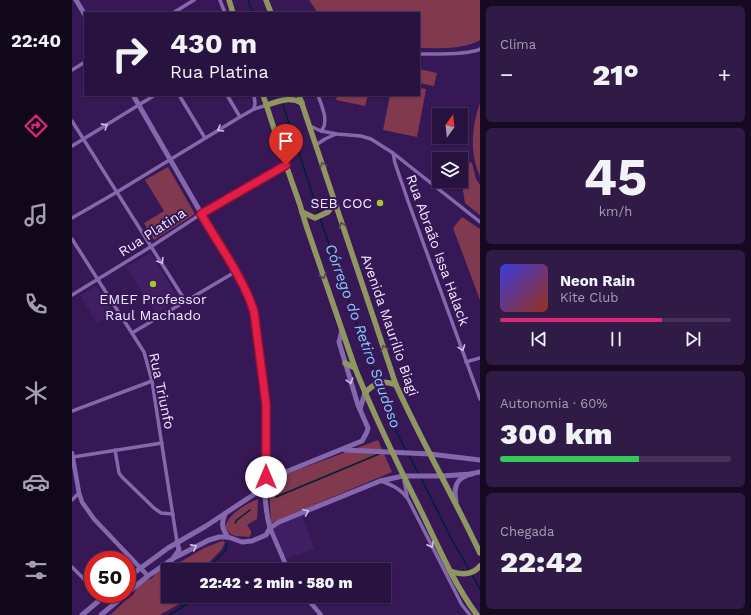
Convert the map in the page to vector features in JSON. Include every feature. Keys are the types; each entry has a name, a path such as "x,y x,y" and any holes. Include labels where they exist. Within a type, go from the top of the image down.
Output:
{"main road":[{"path":"76,0 84,13"},
{"path":"229,0 233,12"},
{"path":"266,0 271,12"},
{"path":"134,96 235,272 252,305 266,404 265,486 267,518 270,528"},
{"path":"264,96 286,165 355,368 365,393 390,451 450,571 464,597 477,615"},
{"name":"Avenida Maurílio Biagi","path":"299,96 396,385 412,420 456,502 480,553"},
{"path":"267,105 290,99 294,99 302,103"},
{"path":"270,115 273,108 279,102"},
{"path":"302,212 315,218 328,212 335,202"},
{"path":"136,570 177,542 225,514 277,477 288,471 362,441 368,428 360,409 339,342 342,330"},
{"path":"345,363 355,368"},
{"path":"360,409 365,393 373,385 385,382 396,385"},
{"path":"342,450 390,451 480,460"},
{"path":"266,468 273,473 288,471"},
{"path":"136,586 174,558 209,540 220,537 228,537 242,542 252,541 266,535 270,528 279,522 380,481 403,476 442,476 480,472"},
{"path":"456,502 454,494 455,485 460,480 472,474"},
{"path":"225,514 222,526 223,531 228,537"},
{"path":"420,523 430,529"},
{"path":"174,558 179,550 177,542"},
{"path":"450,571 466,575 479,567"},
{"path":"82,615 95,603"},
{"path":"102,615 116,603"}],"street":[{"path":"176,12 194,0"},
{"path":"220,0 225,12"},
{"path":"420,54 478,50"},
{"path":"72,70 84,63"},
{"path":"72,146 153,96"},
{"path":"180,96 205,138"},
{"path":"228,96 240,117"},
{"path":"254,96 254,109"},
{"path":"318,96 325,118 324,128 321,131"},
{"path":"72,218 118,192 240,117 254,109 267,105"},
{"path":"72,121 186,302"},
{"path":"310,126 321,131 337,134 357,135 371,139 393,153 480,222"},
{"path":"316,146 325,139 337,134"},
{"name":"Rua Abraão Issa Halack","path":"393,153 400,178 480,399"},
{"name":"Rua Platina","path":"72,295 201,214 286,165"},
{"name":"Rua Triunfo","path":"72,238 144,352 152,381 177,542"},
{"path":"132,333 235,272"},
{"path":"466,362 480,358"},
{"path":"72,411 152,381"},
{"path":"148,576 94,519 82,502 72,455 162,443"},
{"path":"115,450 119,472 122,477 154,508 161,513 173,514"},
{"path":"403,476 407,498"},
{"path":"380,481 395,486 403,491 462,605 470,615"},
{"path":"72,500 79,493"},
{"path":"270,528 285,563"},
{"path":"72,567 84,579"},
{"path":"311,603 321,615"}],"shaded area":[{"path":"309,0 480,0 480,40 458,47 420,48 420,12 317,12"},
{"path":"420,69 437,73 434,86 420,83"},
{"path":"420,88 426,89 417,137 383,130 390,96 420,96"},
{"path":"337,96 368,96 365,106 336,100"},
{"path":"480,103 480,176 474,158 473,139 475,120"},
{"path":"470,162 472,163 476,179 480,185 480,215 465,203 462,188 468,188 468,164"},
{"path":"168,167 195,214 154,240 144,223 164,211 145,180"},
{"path":"462,217 480,229 480,300 453,228"},
{"name":"EMEF Professor Raul Machado","path":"151,253 179,300 156,314 126,267"},
{"path":"96,286 113,314 97,323 80,295"},
{"path":"378,440 392,472 271,523 269,487 287,474"},
{"path":"258,499 257,519 247,525 251,531 249,537 235,536 227,531 225,527 230,518 243,507"},
{"path":"301,513 315,549 284,559 270,528"},
{"path":"222,541 225,542 222,549 209,563 179,563 204,548"},
{"path":"161,569 161,603 180,603 160,615 110,615 123,603 136,603 137,588 145,581 152,578"}],"waterway":[{"name":"Córrego do Retiro Saudoso","path":"248,0 253,12"},
{"name":"Córrego do Retiro Saudoso","path":"282,102 319,214"},
{"name":"Córrego do Retiro Saudoso","path":"320,218 377,382"},
{"name":"Córrego do Retiro Saudoso","path":"378,386 388,416 407,452"},
{"path":"276,497 379,454"},
{"name":"Córrego do Retiro Saudoso","path":"409,455 419,475"},
{"name":"Córrego do Retiro Saudoso","path":"421,478 451,538 480,589"},
{"path":"235,523 250,510"},
{"path":"212,563 225,551 227,544"},
{"path":"169,615 189,603"}],"place":[{"name":"SEB COC","path":"380,203"},
{"name":"EMEF Professor Raul Machado","path":"153,284"}],"route":[{"path":"266,477 266,404 254,312 235,272 201,214 286,165"}]}
